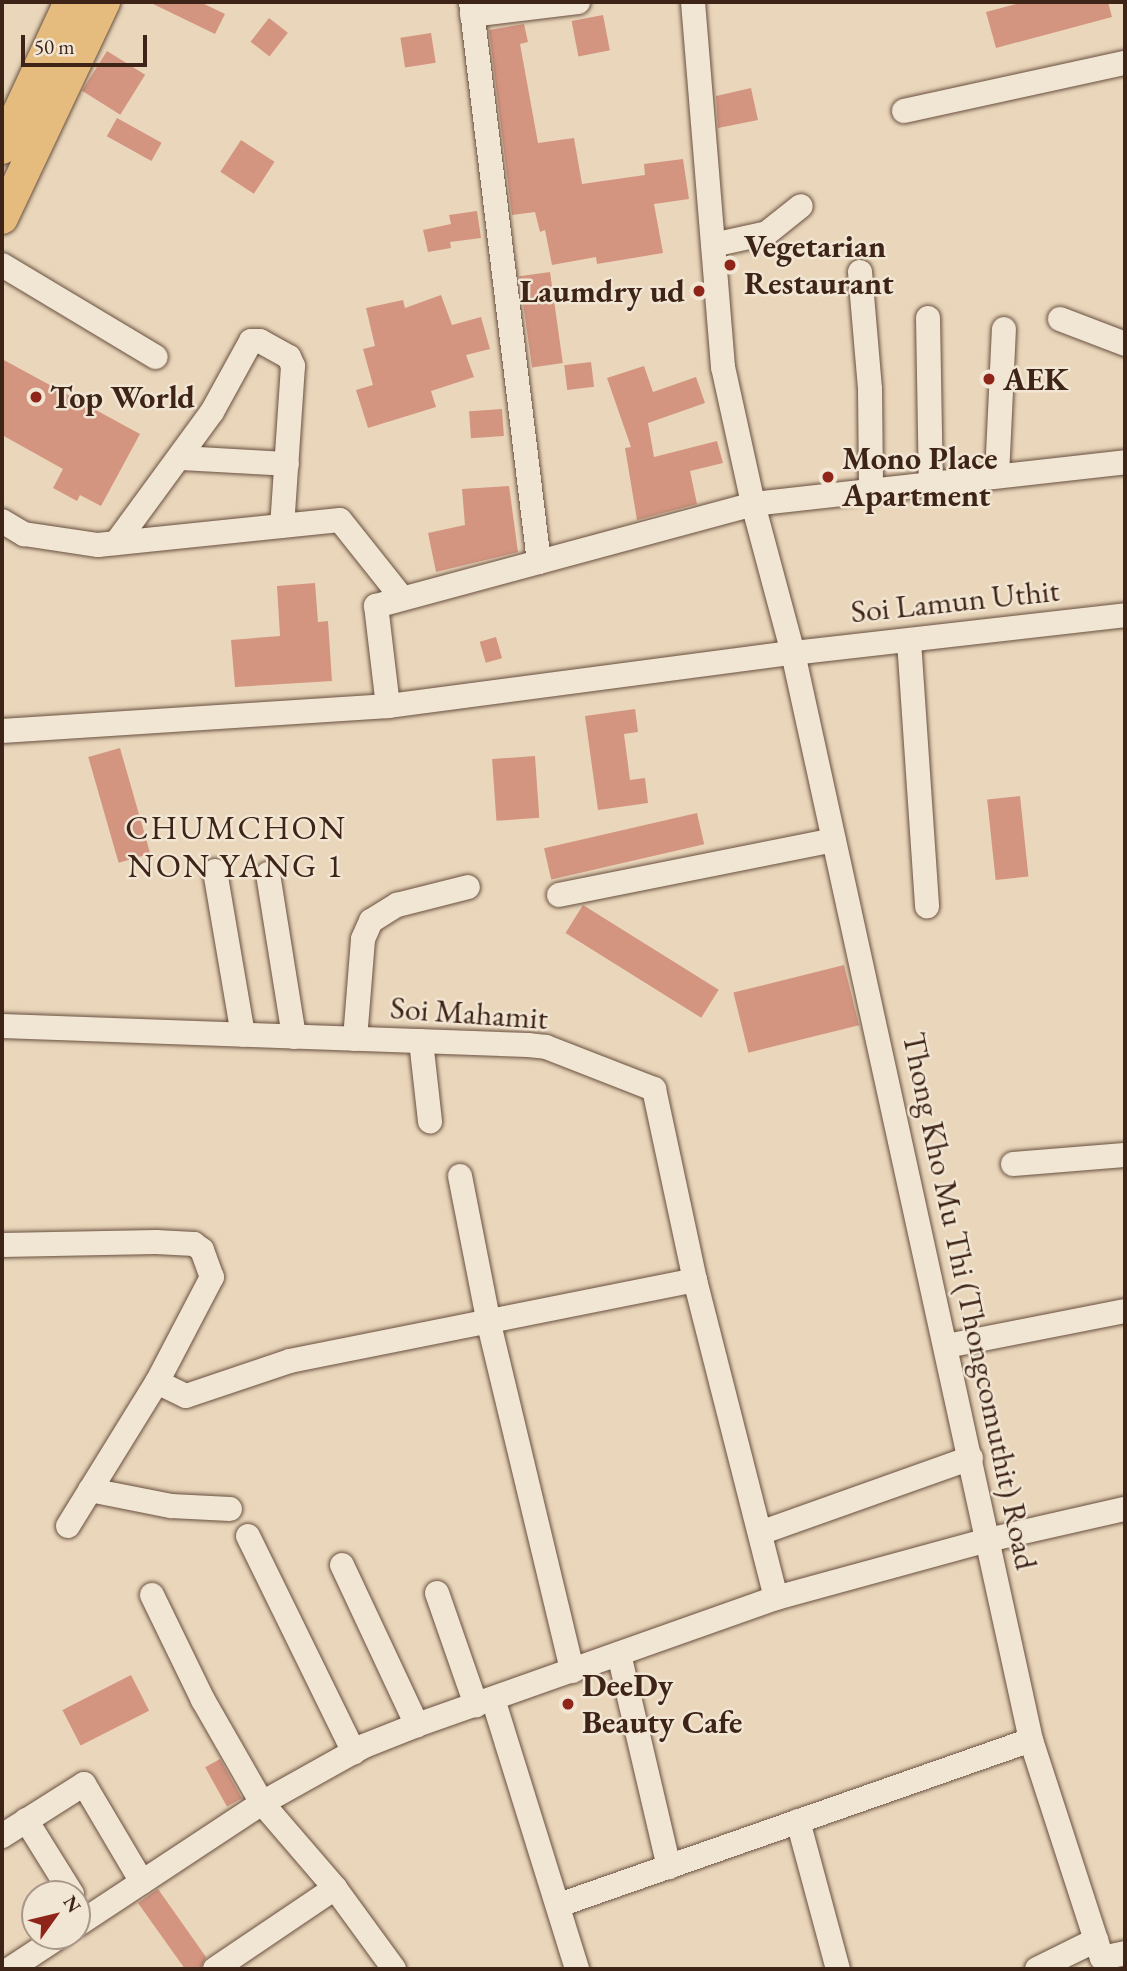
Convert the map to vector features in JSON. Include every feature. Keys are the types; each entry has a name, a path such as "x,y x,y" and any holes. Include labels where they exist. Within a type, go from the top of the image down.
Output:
{"main road":[{"path":"2,148 70,2"},
{"path":"2,218 104,2"}],"street":[{"path":"539,562 471,9 578,2"},
{"name":"Thong Kho Mu Thi (Thongcomuthit) Road","path":"693,2 723,367 752,504 793,653 947,1346 1031,1741 1108,1950"},
{"path":"904,111 1125,63"},
{"path":"713,245 767,233 801,206"},
{"path":"2,265 156,358"},
{"path":"860,272 870,389 871,490"},
{"path":"928,318 932,484"},
{"path":"1060,319 1125,344"},
{"path":"997,477 1004,329"},
{"path":"116,543 212,412 247,344 260,341 289,357 293,366 282,526"},
{"path":"180,458 287,464"},
{"path":"388,706 376,606 752,504 1125,462"},
{"path":"2,521 24,534 116,543 341,520 402,598"},
{"name":"Soi Lamun Uthit","path":"2,731 388,706 793,653 1125,615"},
{"path":"909,640 927,906"},
{"path":"559,895 834,840"},
{"path":"215,871 243,1035"},
{"path":"268,873 294,1037"},
{"path":"355,1039 363,939 371,921 397,905 468,887"},
{"name":"Soi Mahamit","path":"2,1026 546,1047 654,1089 695,1280 776,1598"},
{"path":"421,1041 430,1121"},
{"path":"1013,1164 1125,1155"},
{"path":"460,1176 489,1324 572,1671"},
{"path":"2,1245 156,1242 194,1244 202,1250 212,1277 157,1382 68,1526"},
{"path":"157,1382 186,1396 290,1361 489,1324 695,1280"},
{"path":"947,1346 1125,1311"},
{"path":"760,1533 971,1458"},
{"path":"90,1490 171,1506 230,1510"},
{"path":"91,1909 142,1882 262,1803 354,1752 417,1725 776,1598 988,1540 1125,1509"},
{"path":"248,1536 354,1752"},
{"path":"342,1565 417,1725"},
{"path":"437,1593 485,1702 559,1905 577,1969"},
{"path":"152,1595 203,1700 262,1803 335,1888 394,1969"},
{"path":"619,1654 669,1867"},
{"path":"559,1905 1031,1741"},
{"path":"2,1836 84,1784 142,1882"},
{"path":"26,1820 63,1880"},
{"path":"798,1821 838,1969"},
{"path":"215,1969 335,1888"},
{"path":"10,1969 39,1950"},
{"path":"1037,1969 1108,1950"}],"building":[{"path":"149,2 200,2 225,14 215,34"},
{"path":"1024,2 1108,2 1112,17 996,48 986,12"},
{"path":"603,15 610,50 578,56 572,21"},
{"path":"269,18 288,33 269,56 251,42"},
{"path":"524,24 528,42 520,44 538,143 574,138 582,184 645,175 644,164 683,159 689,199 654,204 663,253 597,264 596,257 552,265 545,230 540,232 535,212 512,215 489,30"},
{"path":"431,33 436,63 405,67 400,38"},
{"path":"107,51 145,75 120,115 82,91"},
{"path":"751,88 758,120 718,128 716,96"},
{"path":"117,118 162,143 151,161 107,136"},
{"path":"241,140 275,162 254,194 220,172"},
{"path":"477,211 481,238 450,242 451,248 428,252 423,230 451,224 449,215"},
{"path":"550,272 563,363 532,367 519,276"},
{"path":"441,295 452,325 481,317 490,349 466,355 474,377 431,391 436,407 368,428 356,390 373,385 363,349 375,346 366,308 403,300 405,308"},
{"name":"Top World","path":"2,359 140,434 101,506 80,495 77,501 53,488 63,469 2,435"},
{"path":"591,362 594,387 567,390 564,365"},
{"path":"644,366 653,392 696,377 705,403 648,423 654,457 717,441 723,463 690,471 697,504 637,520 625,448 631,447 607,378"},
{"path":"502,409 504,436 471,438 469,411"},
{"path":"509,486 518,552 436,572 428,533 465,525 462,489"},
{"path":"315,583 318,622 328,621 332,681 235,687 231,640 280,636 277,586"},
{"path":"496,637 502,658 486,663 480,642"},
{"path":"635,709 638,732 624,734 630,780 645,778 648,803 598,810 585,716"},
{"path":"120,748 150,854 119,863 88,757"},
{"path":"535,756 539,818 496,821 492,759"},
{"path":"1020,796 1028,877 996,880 987,799"},
{"path":"697,813 704,844 551,879 544,848"},
{"path":"583,905 719,990 701,1018 566,933"},
{"path":"844,965 859,1025 748,1053 733,993"},
{"path":"131,1675 149,1711 81,1746 62,1710"},
{"path":"220,1759 242,1798 227,1807 205,1767"},
{"path":"158,1889 206,1957 200,1969 185,1969 138,1903"}],"place":[{"name":"Vegetarian Restaurant","path":"730,265"},
{"name":"Laumdry ud","path":"699,291"},
{"name":"AEK","path":"989,379"},
{"name":"Top World","path":"36,397"},
{"name":"Mono Place Apartment","path":"828,477"},
{"name":"DeeDy Beauty Cafe","path":"568,1704"}],"district":[{"name":"CHUMCHON NON YANG 1","path":"236,847"}]}
